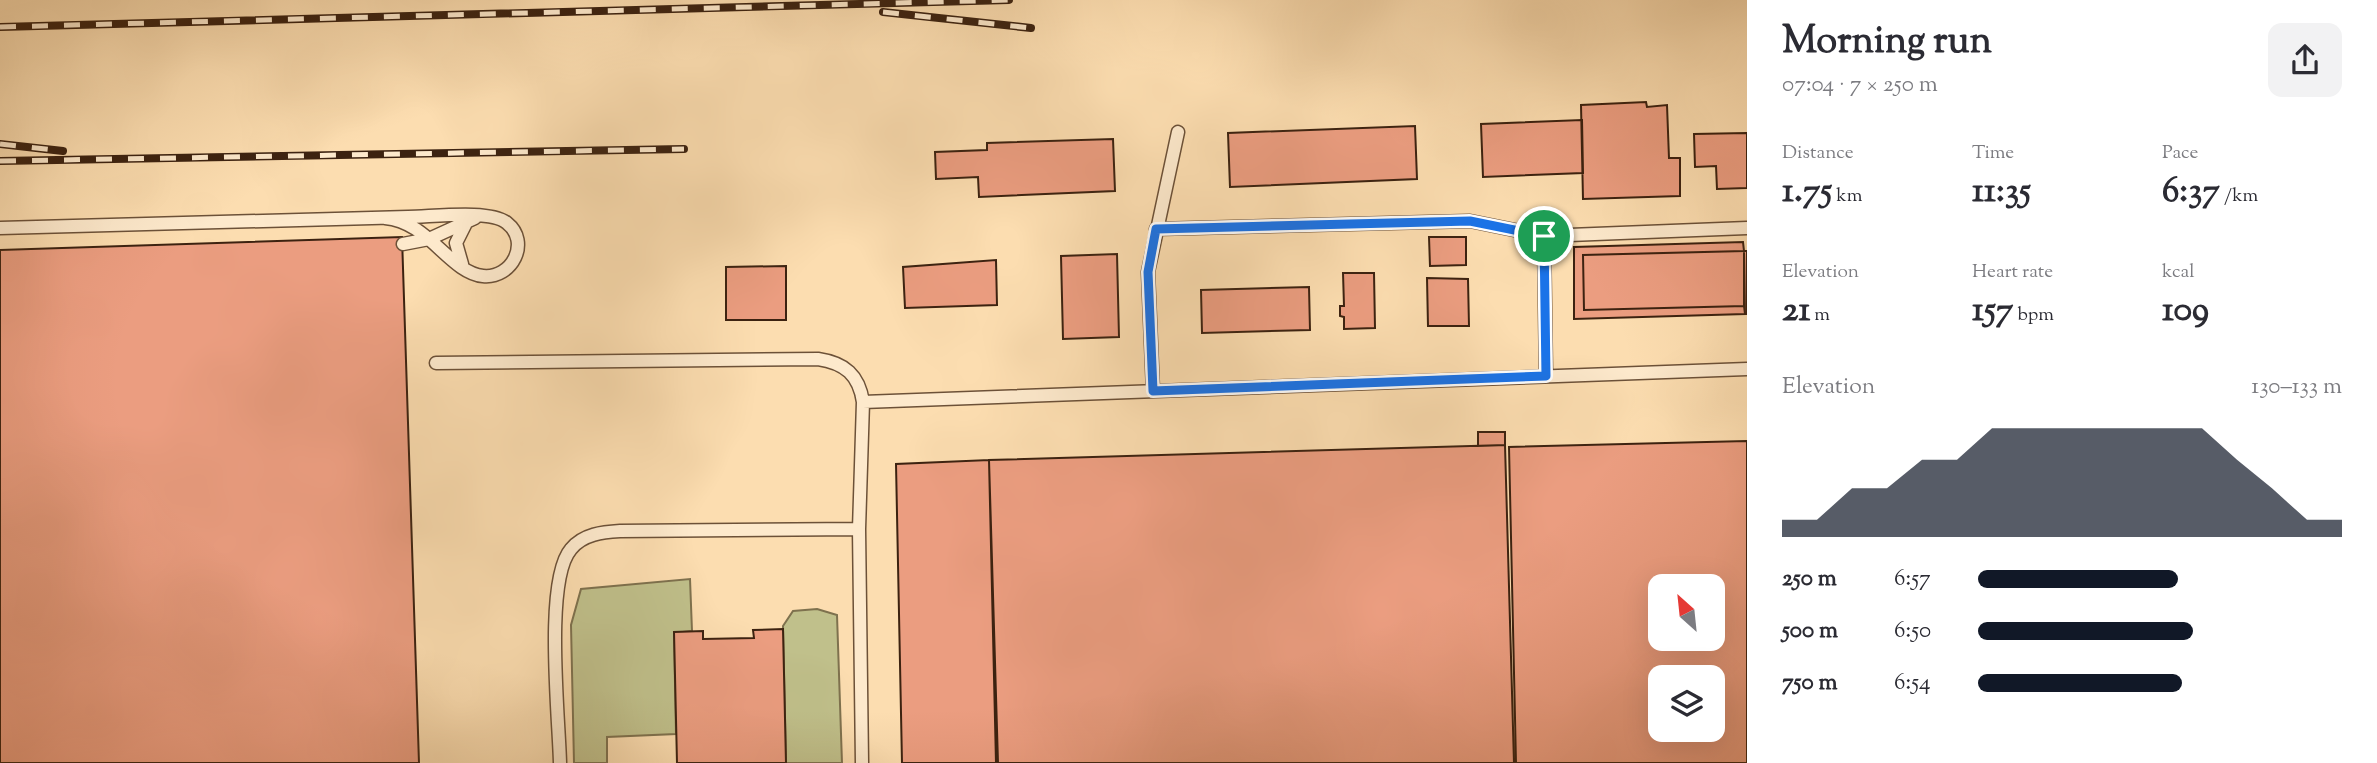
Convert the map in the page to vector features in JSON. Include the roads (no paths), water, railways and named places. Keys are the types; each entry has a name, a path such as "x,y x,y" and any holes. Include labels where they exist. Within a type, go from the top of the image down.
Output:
{"lane":[{"path":"1153,391 1148,272 1178,132"},
{"path":"402,244 429,239 477,217"},
{"path":"467,270 461,263 456,243 464,225 477,217"},
{"path":"0,228 385,218 501,218 510,224 516,233 517,254 506,271 497,275 477,275 407,222 385,218"},
{"path":"1156,229 1470,221 1544,236 1747,228"},
{"path":"1544,236 1546,376"},
{"path":"436,363 818,359 832,361 854,375 861,386 863,402 859,529 862,763"},
{"path":"863,402 1747,369"},
{"path":"560,763 556,603 562,562 572,547 586,537 620,531 859,529"}],"railway":[{"path":"0,27 1009,0"},
{"path":"883,12 1031,28"},
{"path":"0,144 63,151"},
{"path":"0,161 684,149"}]}
